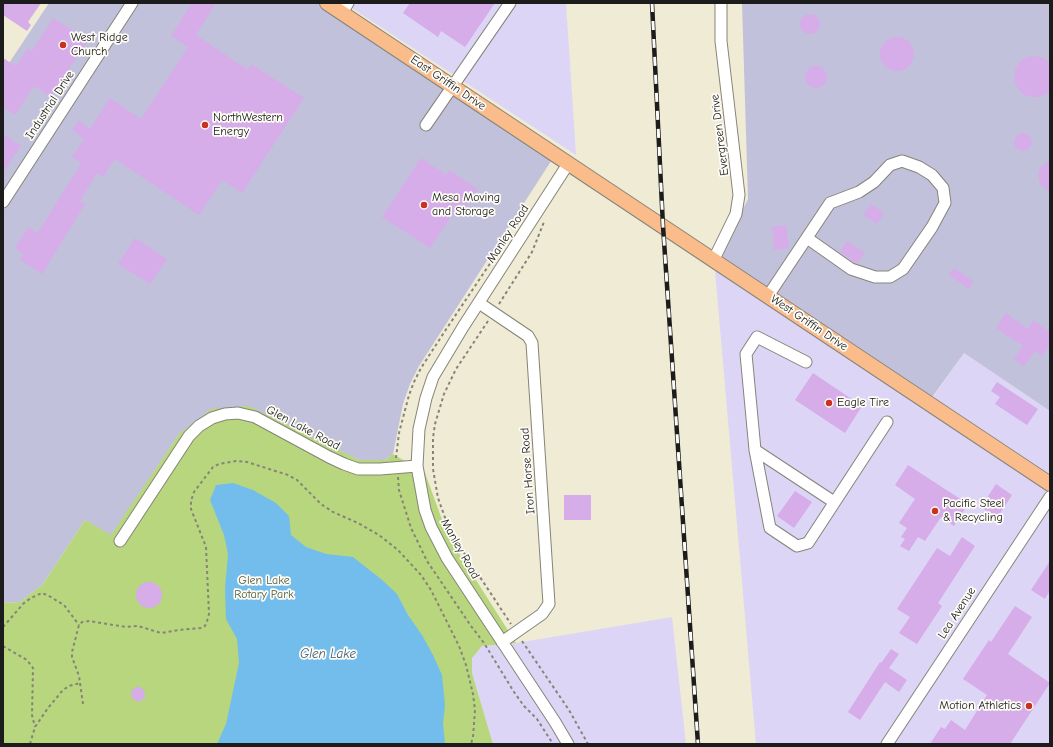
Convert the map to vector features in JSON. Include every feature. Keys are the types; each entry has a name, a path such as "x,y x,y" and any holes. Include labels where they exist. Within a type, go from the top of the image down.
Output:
{"main road":[{"name":"East Griffin Drive","path":"327,3 345,8 453,87 568,164"},
{"name":"West Griffin Drive","path":"568,164 714,259 1050,484"}],"street":[{"name":"Industrial Drive","path":"3,202 132,3"},
{"path":"426,125 510,3"},
{"name":"Evergreen Drive","path":"714,259 736,214 740,195 721,41 721,3"},
{"path":"768,296 830,203 859,192 874,182 890,165 902,161 919,167 932,175 943,188 945,203 932,227 903,269 890,276 874,277 851,269 807,238"},
{"name":"Manley Road","path":"568,164 433,377 426,398 419,429 416,466 425,510 438,542 457,575 555,722 568,744"},
{"name":"Iron Horse Road","path":"479,303 528,336 532,343 549,604 542,614 502,642"},
{"path":"806,362 757,337 746,354 755,450 770,528 797,546 808,543 886,422"},
{"name":"Glen Lake Road","path":"120,541 189,436 199,426 212,418 225,414 238,413 255,417 328,456 358,469 416,466"},
{"path":"755,450 834,502"},
{"name":"Lea Avenue","path":"886,744 1050,497"}],"path":[{"path":"546,218 532,252 456,369 444,394 435,424 433,438 433,469 438,498 448,526 462,550 569,710 588,744"},
{"path":"513,229 421,368 414,382 399,433 396,452 396,468 399,490 405,512 426,560 484,643 514,692 524,706 537,719 553,744"},
{"path":"83,704 80,676 72,658 72,652 79,625 89,620 126,627 143,626 161,633 202,628 207,621 209,614 206,547 191,509 191,501 194,492 209,470 219,464 236,461 247,462 288,475 298,480 321,504 379,535 398,550 421,575 431,590 459,646 466,665 475,710 471,744"},
{"path":"3,627 24,603 42,593 54,598 64,605 79,625"},
{"path":"3,646 26,660 33,668 32,715 35,728"},
{"path":"30,744 35,728 44,712 63,690 80,682"}],"shaded area":[{"path":"49,3 327,3 555,155 419,366 410,384 403,404 393,454 385,460 359,460 321,442 179,434 111,536 85,520 43,584 20,602 3,603 3,72"},
{"path":"344,3 566,3 576,155"},
{"path":"742,3 1050,3 1050,411 964,353 928,403 714,259 732,230 748,199"},
{"path":"714,259 929,403 964,353 1050,411 1050,744 756,744"},
{"path":"672,617 686,744 493,744 472,673 472,657 482,646 516,643"}],"green space":[{"name":"Glen Lake Rotary Park","path":"249,406 359,460 385,460 393,454 425,473 448,536 516,643 482,646 472,658 472,673 493,744 3,744 3,603 20,602 43,584 85,520 111,535 179,434 211,409"}],"water":[{"name":"Glen Lake","path":"233,483 253,490 276,503 289,516 291,535 306,547 326,554 353,557 397,594 408,615 422,635 442,675 445,705 443,724 445,744 217,744 226,724 239,663 237,639 226,619 225,588 228,554 224,535 210,500 216,485"}],"building":[{"path":"3,3 41,3 28,22 31,25 27,31 3,15"},
{"path":"192,3 216,3 196,35 248,70 251,64 304,98 242,193 222,180 199,215 115,159 103,177 97,173 80,201 85,204 42,274 20,260 23,254 15,248 28,227 38,233 81,163 72,157 84,139 72,130 79,120 90,129 110,98 141,119 188,47 171,36"},
{"path":"410,3 495,3 465,47 441,31 438,37 403,13"},
{"path":"806,14 814,14 820,20 820,28 814,34 806,34 800,28 800,20"},
{"path":"53,18 88,40 51,97 34,86 15,115 3,107 3,58 16,66 28,48 32,51"},
{"path":"897,37 909,42 914,54 909,66 897,71 885,66 880,54 885,42"},
{"path":"1032,56 1040,57 1050,63 1050,90 1040,97 1031,97 1023,94 1017,87 1014,79 1015,70 1019,63 1025,58"},
{"path":"816,66 824,69 827,77 824,85 816,88 808,85 805,77 808,69"},
{"path":"1023,133 1029,136 1032,142 1029,148 1023,151 1017,148 1014,142 1017,136"},
{"path":"3,134 21,146 3,172"},
{"name":"Mesa Moving and Storage","path":"421,158 446,175 449,170 478,189 466,207 460,203 430,248 382,217"},
{"path":"1050,161 1050,192 1040,184 1038,174 1040,168"},
{"path":"871,204 884,213 877,224 863,215"},
{"path":"786,225 789,248 774,250 772,227"},
{"path":"135,238 167,259 150,284 118,264"},
{"path":"847,241 865,253 857,264 840,252"},
{"path":"954,268 974,282 969,289 949,275"},
{"path":"1006,313 1028,329 1033,320 1050,332 1050,345 1042,356 1035,351 1024,366 1014,359 1023,346 996,328"},
{"name":"Eagle Tire","path":"813,373 862,406 845,433 795,400"},
{"path":"997,382 1038,409 1027,425 995,404 1000,397 991,391"},
{"name":"Pacific Steel & Recycling","path":"908,465 968,504 954,526 941,517 925,541 918,537 909,551 900,546 905,539 901,537 907,528 899,523 915,499 895,485"},
{"path":"996,484 1012,495 997,518 981,507"},
{"path":"795,491 812,502 794,528 777,516"},
{"path":"564,495 591,495 591,520 564,520"},
{"path":"962,537 975,546 938,603 942,606 917,644 899,633 910,617 897,609 937,548 950,556"},
{"path":"1050,561 1050,590 1045,599 1031,590"},
{"path":"149,582 158,586 162,595 158,604 149,608 140,604 136,595 140,586"},
{"path":"1015,606 1032,617 1008,654 1050,683 1010,744 930,744 941,727 945,729 951,720 965,730 987,695 963,679 989,640 991,642"},
{"path":"891,649 899,654 889,668 907,680 899,692 885,682 860,720 848,712 880,662 881,663"},
{"path":"138,686 144,690 145,698 138,702 132,698 131,691"}],"railway":[{"path":"652,3 663,226 698,744"}],"place":[{"name":"West Ridge Church","path":"63,45"},
{"name":"NorthWestern Energy","path":"205,125"},
{"name":"Mesa Moving and Storage","path":"424,205"},
{"name":"Eagle Tire","path":"829,403"},
{"name":"Pacific Steel & Recycling","path":"935,511"},
{"name":"Motion Athletics","path":"1029,706"}]}
